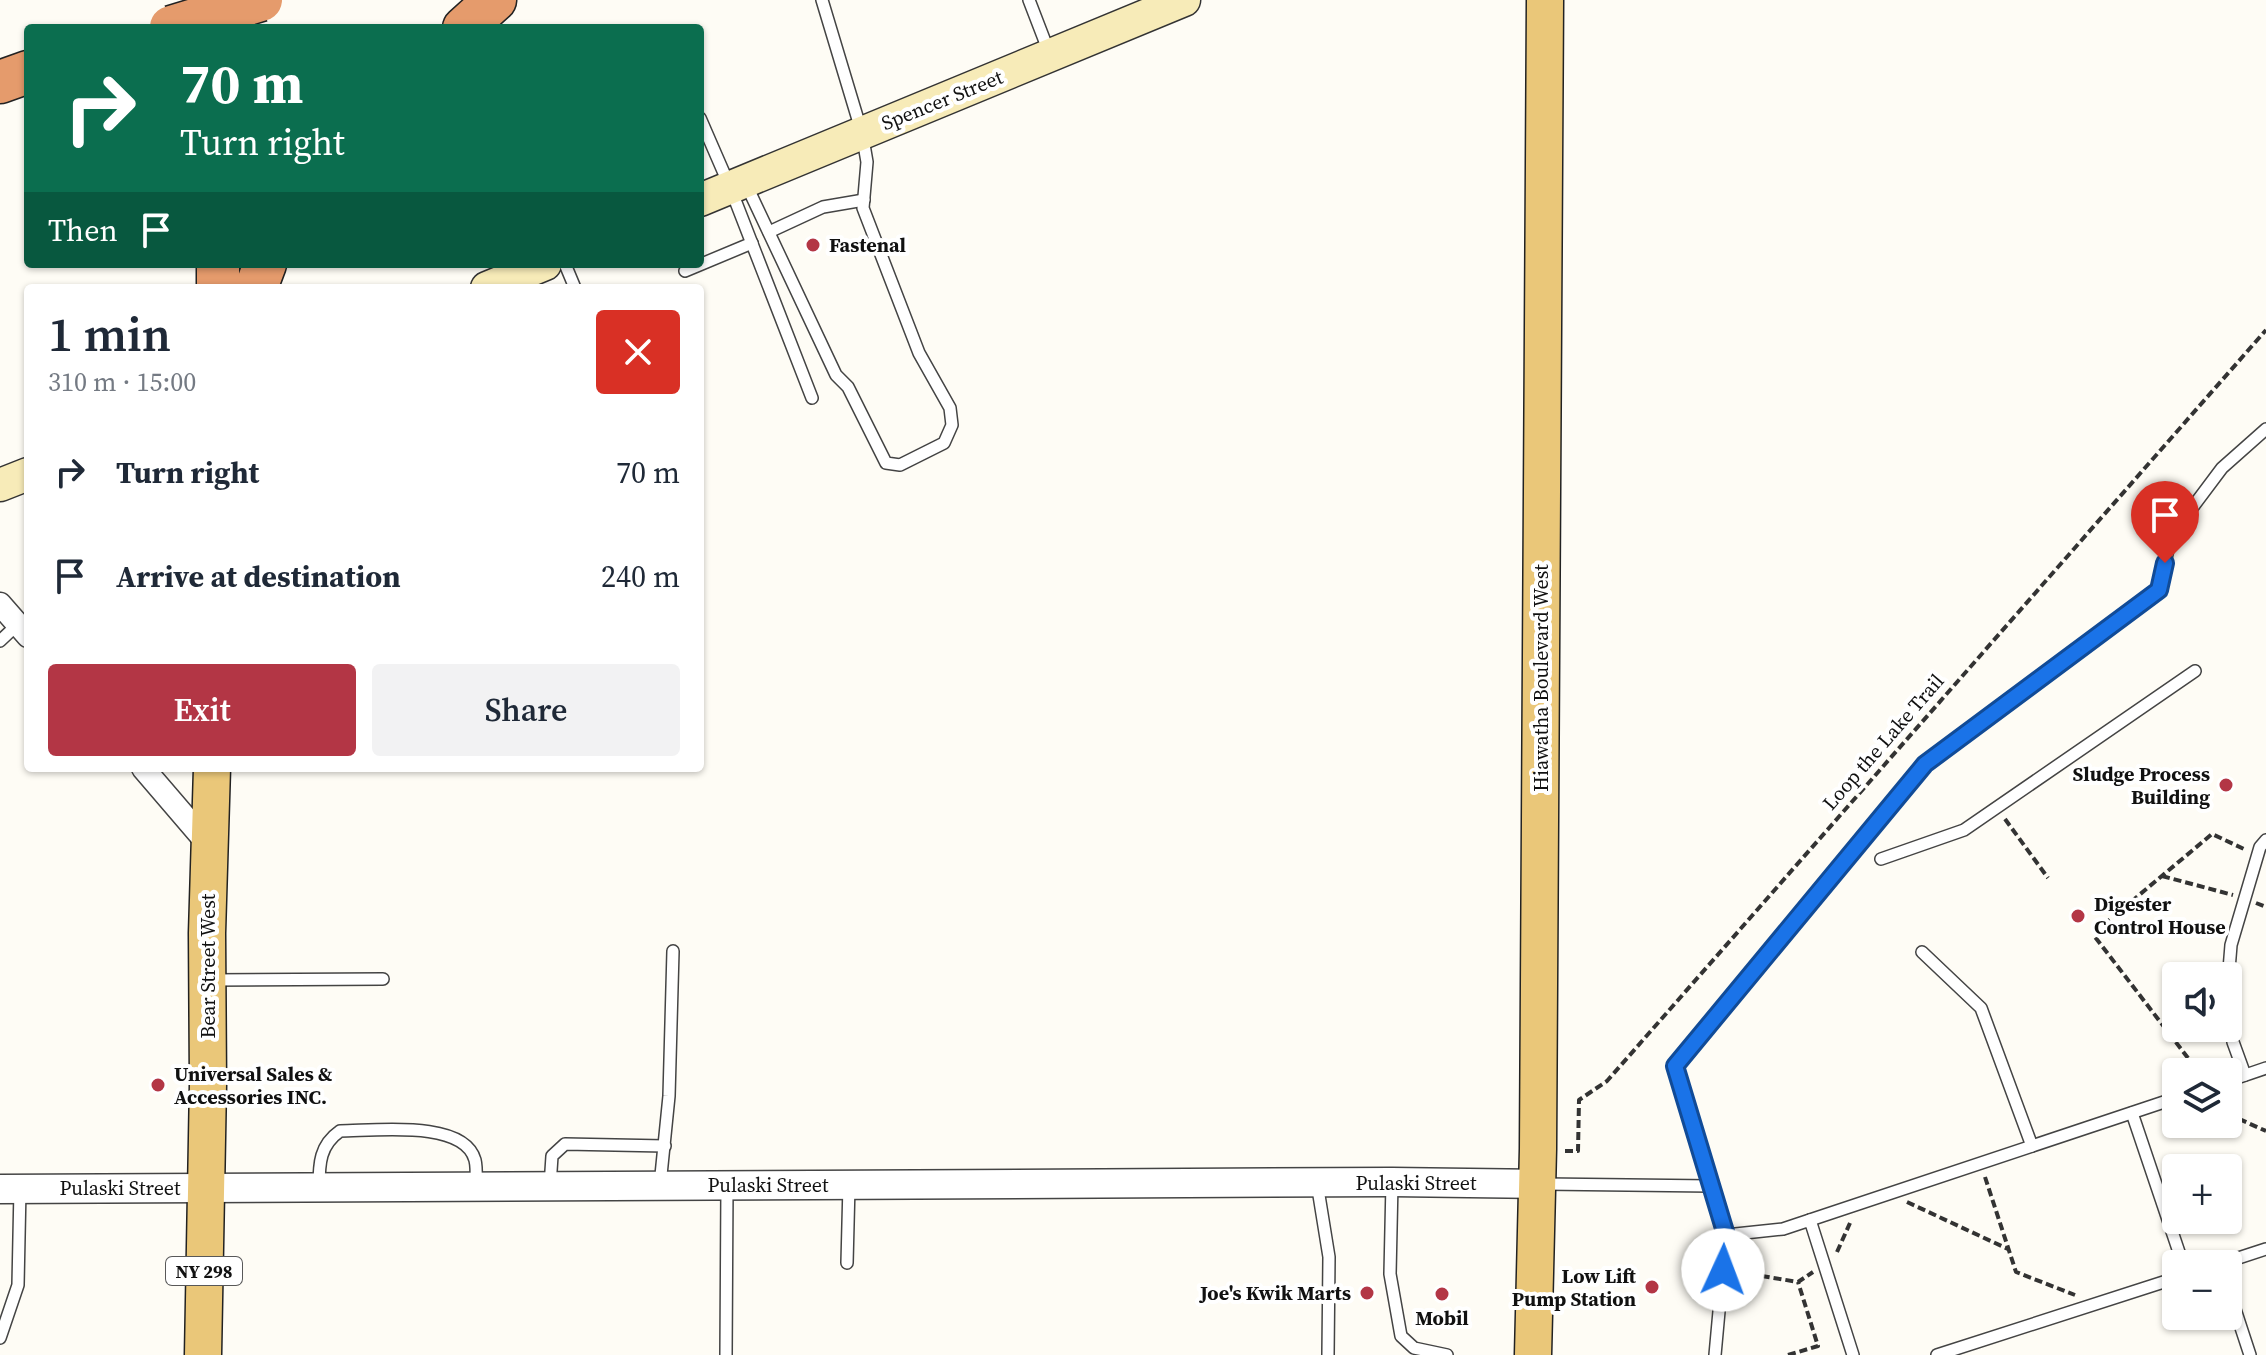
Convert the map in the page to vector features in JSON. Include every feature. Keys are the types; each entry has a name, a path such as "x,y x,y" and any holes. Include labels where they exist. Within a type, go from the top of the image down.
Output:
{"highway":[{"path":"221,0 221,24"},
{"path":"182,24 261,0"},
{"path":"468,24 495,0"},
{"path":"0,82 24,73"}],"main road":[{"name":"Spencer Street","path":"704,198 1184,0"},
{"name":"Hiawatha Boulevard West","path":"1533,1355 1545,0"},
{"path":"497,284 535,268"},
{"path":"0,485 24,476"},
{"name":"Bear Street West","path":"203,1355 212,772"}],"street":[{"path":"0,604 23,630"},
{"path":"146,772 209,845"},
{"name":"Pulaski Street","path":"10,1189 1392,1182 1537,1166"}],"lane":[{"path":"704,125 769,232 836,375 848,387 886,463 900,465 944,443 952,425 950,408 919,353 863,208 867,162 862,133 822,0"},
{"path":"1029,0 1050,55"},
{"path":"738,184 752,243 812,398"},
{"path":"769,232 823,207 864,200"},
{"path":"704,263 752,243"},
{"path":"685,271 692,268"},
{"path":"1715,1355 1726,1235 1675,1066 1925,764 2159,590 2171,536 2222,468 2266,429"},
{"path":"0,641 23,630"},
{"path":"1881,859 1964,830 2195,671"},
{"path":"2230,962 2231,945 2244,899 2260,847 2266,840"},
{"path":"660,1185 669,1096 673,951"},
{"path":"1922,952 1981,1008 2032,1146"},
{"path":"208,980 383,979"},
{"path":"2233,1042 2245,1075"},
{"path":"2242,1076 2266,1068"},
{"path":"1726,1235 1783,1229 2162,1103"},
{"path":"2132,1113 2178,1250"},
{"path":"319,1187 319,1162 327,1140 340,1131 441,1131 461,1140 475,1158 476,1186"},
{"path":"550,1186 552,1156 565,1144 665,1146"},
{"path":"1537,1166 1711,1186"},
{"path":"1317,1182 1329,1257 1328,1355"},
{"path":"1392,1182 1390,1274 1401,1336 1414,1348 1447,1355"},
{"path":"847,1263 849,1184"},
{"path":"726,1355 727,1185"},
{"path":"0,1338 18,1285 10,1189"},
{"path":"1810,1220 1853,1355"},
{"path":"2242,1257 2266,1249"},
{"path":"1937,1355 2162,1282"},
{"path":"2242,1330 2250,1355"}],"path":[{"name":"Loop the Lake Trail","path":"1537,1166 1578,1151 1579,1100 1607,1081 2266,330"},
{"path":"1996,808 2048,878"},
{"path":"2188,1058 2095,937 2108,921 2212,834 2257,856"},
{"path":"2162,876 2266,907"},
{"path":"2242,1120 2266,1131"},
{"path":"1981,1163 2016,1272 2079,1296 2082,1308"},
{"path":"1901,1190 1906,1202 2009,1249"},
{"path":"1723,1270 1798,1282 1832,1261 1860,1203"},
{"path":"1788,1355 1818,1346 1798,1282"}],"place":[{"name":"Fastenal","path":"813,245"},
{"name":"Sludge Process Building","path":"2226,785"},
{"name":"Digester Control House","path":"2078,916"},
{"name":"Universal Sales & Accessories INC.","path":"158,1085"},
{"name":"Low Lift Pump Station","path":"1652,1287"},
{"name":"Joe's Kwik Marts","path":"1367,1293"},
{"name":"Mobil","path":"1442,1294"}],"route":[{"path":"1723,1270 1726,1235 1675,1066 1925,764 2159,590 2165,563"}]}
